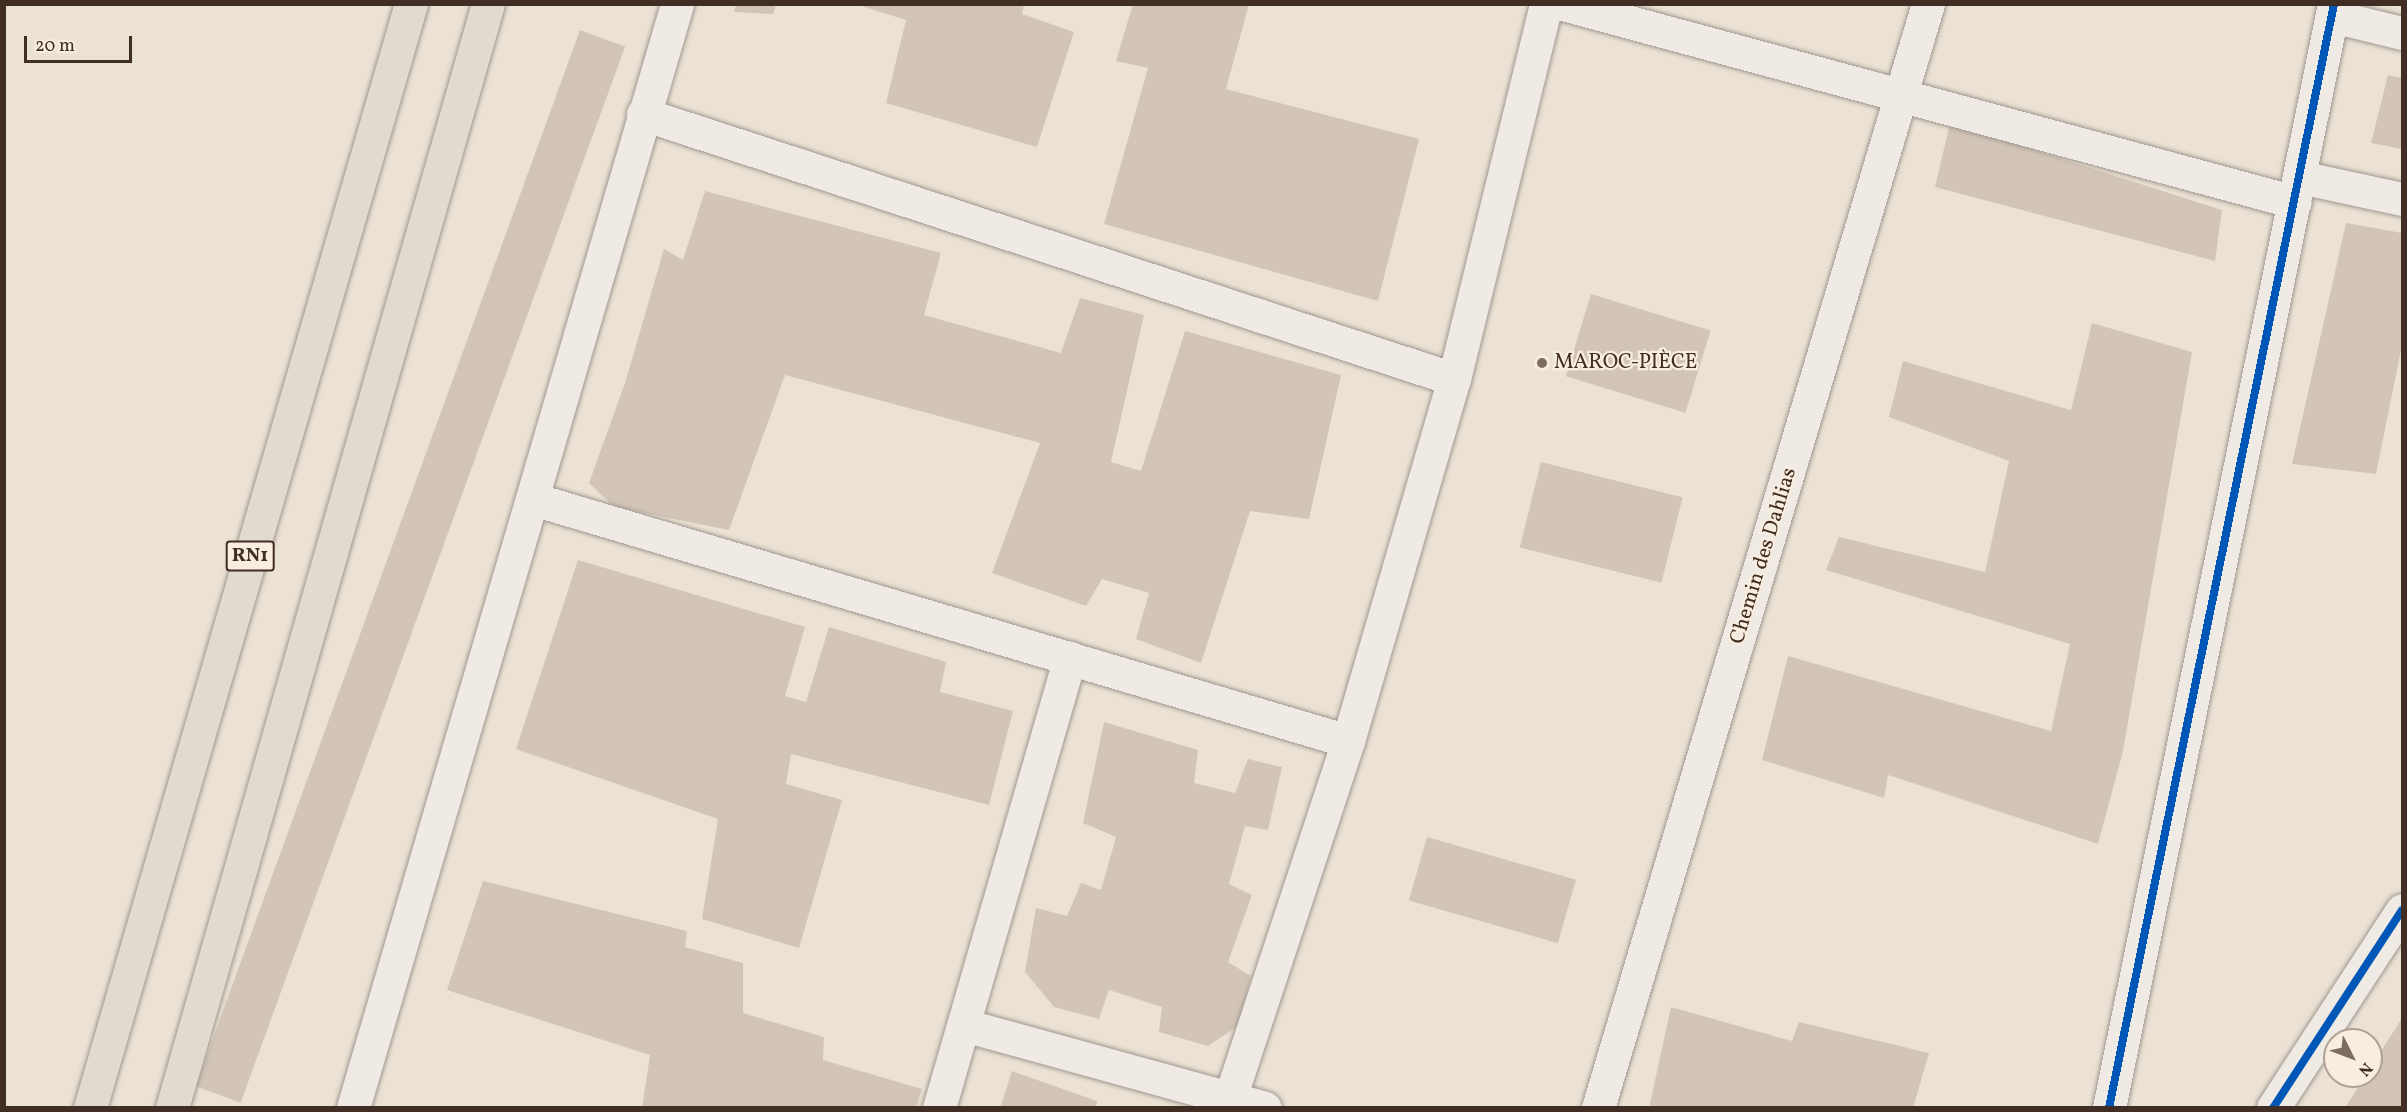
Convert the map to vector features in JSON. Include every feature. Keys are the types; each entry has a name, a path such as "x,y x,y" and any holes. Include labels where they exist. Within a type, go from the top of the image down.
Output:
{"highway":[{"name":"RN1","path":"90,1107 411,4"},
{"path":"172,1107 488,4"}],"street":[{"path":"353,1107 677,4"},
{"path":"1230,1098 1348,741 1454,379 1546,4"},
{"path":"1563,4 1904,94 2133,160 2298,190 2403,199"},
{"name":"Chemin des Dahlias","path":"1598,1107 1904,94 1928,4"},
{"path":"2109,1107 2333,10 2403,33"},
{"path":"643,114 1454,379"},
{"path":"533,499 1348,741"},
{"path":"939,1107 1071,658"},
{"path":"2273,1107 2403,910"},
{"path":"964,1025 1265,1107"}],"building":[{"path":"855,4 1024,4 1022,14 1074,32 1037,147 886,103 906,20"},
{"path":"1133,4 1249,4 1226,89 1419,139 1378,301 1104,224 1148,68 1116,61"},
{"path":"736,5 776,5 773,14 734,12"},
{"path":"580,30 625,46 241,1103 196,1086"},
{"path":"2388,75 2402,78 2402,149 2371,143"},
{"path":"1950,123 2222,210 2215,261 1935,187"},
{"path":"705,191 941,253 924,315 1061,353 1080,298 1144,315 1111,462 1141,471 1185,331 1341,375 1309,519 1250,511 1201,663 1136,639 1149,593 1102,579 1086,606 992,573 1040,443 785,375 729,530 614,507 589,483 625,383 664,249 683,260"},
{"path":"2346,223 2402,233 2402,345 2376,474 2292,464"},
{"path":"1591,294 1711,331 1685,413 1566,376"},
{"path":"2092,323 2192,352 2123,751 2098,844 1888,775 1884,798 1762,760 1788,656 2051,731 2070,644 1826,570 1839,537 1985,572 2009,461 1889,417 1903,361 2071,410"},
{"path":"1541,462 1683,497 1661,583 1520,547"},
{"path":"578,560 805,627 785,696 806,702 829,627 946,662 940,692 1013,711 989,805 791,754 786,784 842,800 799,948 702,919 718,819 516,749"},
{"path":"1104,722 1198,750 1194,783 1235,793 1248,759 1282,767 1268,830 1245,826 1229,884 1252,895 1228,962 1251,976 1238,1026 1208,1046 1159,1032 1162,1007 1109,990 1099,1019 1054,1007 1025,972 1036,908 1067,916 1081,883 1101,890 1116,837 1083,823"},
{"path":"1427,837 1576,880 1558,943 1409,900"},
{"path":"483,881 687,931 685,947 743,963 743,1013 824,1037 823,1060 922,1089 916,1108 642,1108 650,1055 447,990"},
{"path":"1671,1007 1792,1041 1799,1022 1929,1053 1913,1108 1649,1108"},
{"path":"2402,1018 2402,1108 2345,1108 2358,1088 2383,1088 2383,1048"},
{"path":"1012,1071 1097,1101 1096,1108 1000,1108"}],"cycle path":[{"path":"2109,1108 2334,4"},
{"path":"2273,1108 2402,910"}],"place":[{"name":"MAROC-PIÈCE","path":"1542,363"}]}
